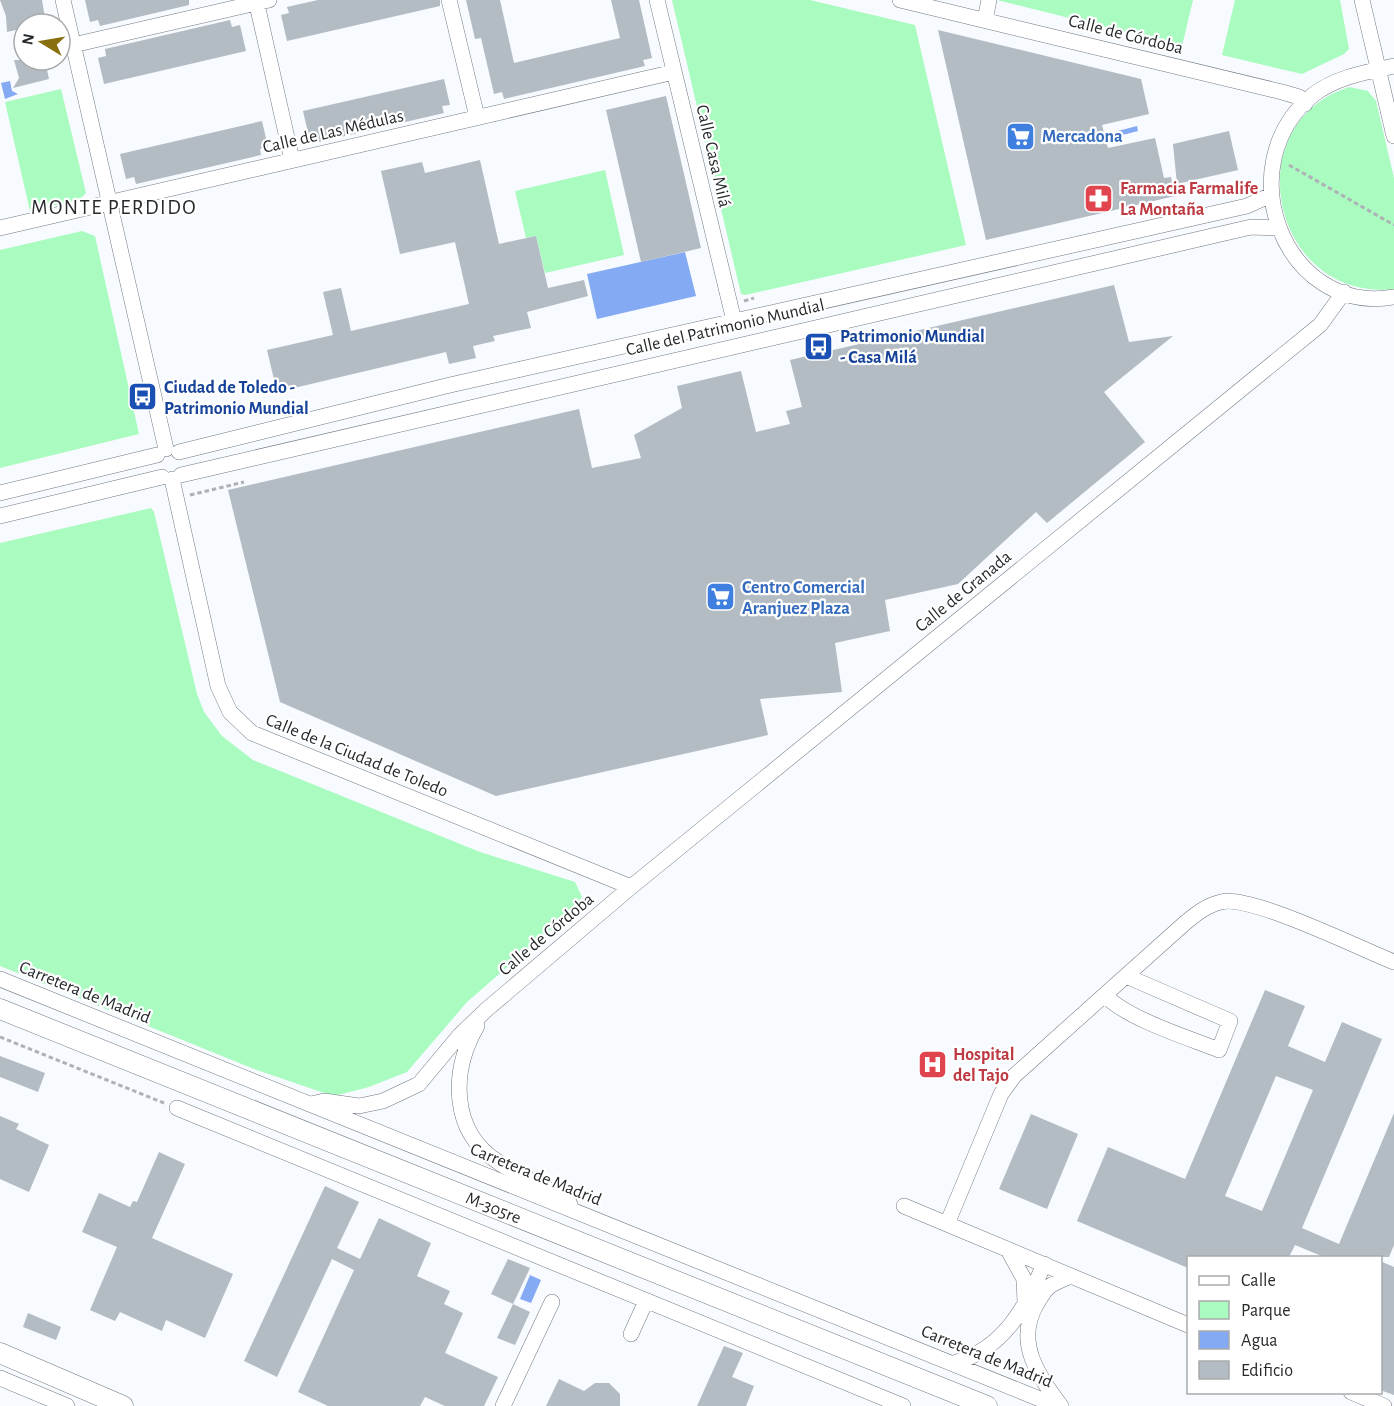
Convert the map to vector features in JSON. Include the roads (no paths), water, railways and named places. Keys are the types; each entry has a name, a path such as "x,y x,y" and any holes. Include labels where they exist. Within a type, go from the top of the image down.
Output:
{"main road":[{"name":"M-305re","path":"0,1009 963,1400 987,1406"},
{"path":"1,1356 123,1406"}],"street":[{"path":"63,0 168,452"},
{"path":"449,0 477,117"},
{"name":"Calle Casa Milá","path":"657,0 734,321"},
{"name":"Calle de Córdoba","path":"900,0 1282,92 1299,97 1305,104"},
{"path":"985,20 989,0"},
{"path":"1362,0 1386,68 1393,132"},
{"path":"73,45 261,1 292,160"},
{"path":"1386,68 1347,78 1320,90 1305,104 1291,121 1275,153 1270,195 1279,228 1302,265 1322,282 1363,298 1389,296"},
{"name":"Calle de Las Médulas","path":"0,228 674,72"},
{"path":"1347,78 1359,81 1375,90 1393,132"},
{"name":"Calle del Patrimonio Mundial","path":"0,493 450,385 1246,206 1270,195"},
{"name":"Calle del Patrimonio Mundial","path":"0,516 1251,227 1279,228"},
{"name":"Calle de Granada","path":"631,887 1320,325 1344,292"},
{"path":"168,452 185,460 172,477 155,469 168,452"},
{"name":"Calle de la Ciudad de Toledo","path":"172,477 218,686 230,712 252,733 631,887"},
{"name":"Calle de Córdoba","path":"311,1104 324,1101 359,1106 383,1101 410,1090 486,1010 631,887"},
{"path":"947,1224 1001,1094 1014,1076 1201,910 1222,901 1243,902 1394,962"},
{"path":"1105,995 1112,1003 1128,1012 1219,1050 1230,1022 1126,976"},
{"name":"Carretera de Madrid","path":"0,979 1059,1406"},
{"name":"Calle de Córdoba","path":"486,1010 470,1039 461,1063 458,1091 464,1120 480,1147 490,1157 554,1191 581,1214"},
{"path":"177,1108 903,1406"},
{"path":"904,1206 1187,1325"},
{"path":"1008,1250 1024,1279 1025,1305"},
{"path":"954,1363 973,1357 997,1340 1014,1324 1044,1264"},
{"path":"1059,1406 1035,1370 1029,1353 1027,1334 1032,1313 1041,1296 1048,1287 1071,1276"},
{"path":"631,1334 646,1301"},
{"path":"503,1406 552,1302"},
{"path":"0,1378 67,1406"},
{"path":"1367,1396 1384,1406"}],"water":[{"path":"10,81 12,91 18,94 5,99 1,83"},
{"path":"1137,126 1138,131 1111,138 1110,133"},
{"path":"685,252 696,296 597,319 587,274"},
{"path":"530,1275 541,1280 531,1303 520,1299"}],"place":[{"name":"Mercadona","path":"1021,136"},
{"name":"Farmacia Farmalife La Montaña","path":"1099,198"},
{"name":"Patrimonio Mundial - Casa Milá","path":"819,346"},
{"name":"Ciudad de Toledo - Patrimonio Mundial","path":"143,397"},
{"name":"Centro Comercial Aranjuez Plaza","path":"721,597"},
{"name":"Hospital del Tajo","path":"932,1064"}],"district":[{"name":"MONTE PERDIDO","path":"114,207"}]}
